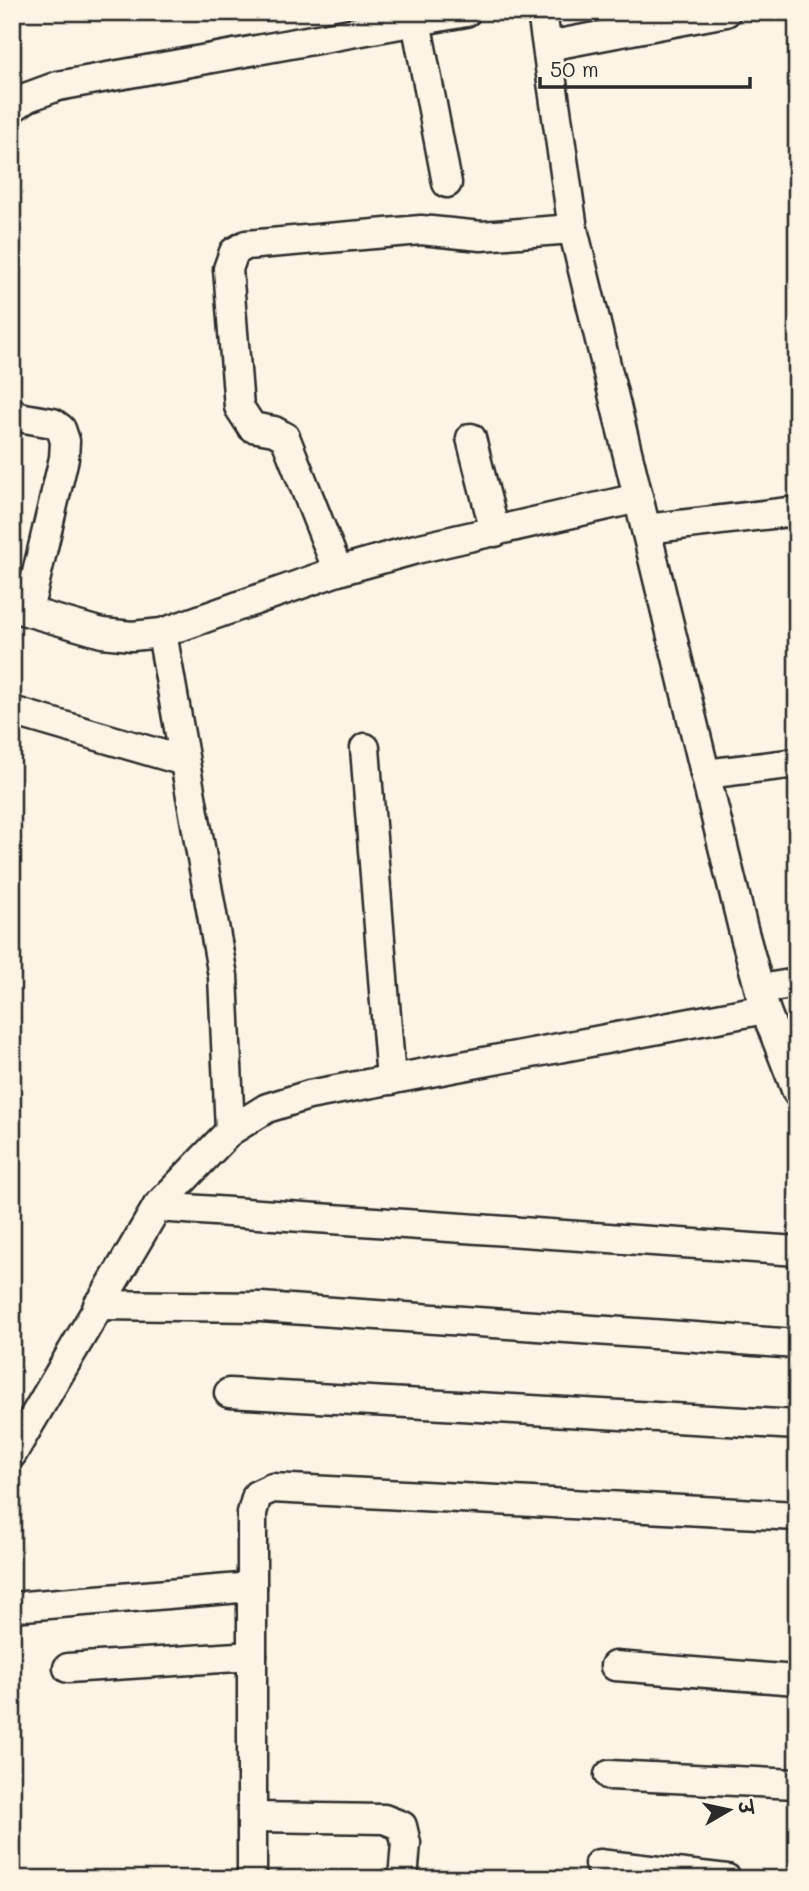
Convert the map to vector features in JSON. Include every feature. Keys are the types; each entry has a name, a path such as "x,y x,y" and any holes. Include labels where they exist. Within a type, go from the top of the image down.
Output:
{"street":[{"path":"12,108 28,97 58,86 466,12"},
{"path":"542,12 573,229 743,929 763,999 797,1092"},
{"path":"548,46 726,12"},
{"path":"416,21 447,183"},
{"path":"338,571 285,437 274,431 252,427 239,407 228,269 234,252 246,245 410,231 481,236 573,229"},
{"path":"13,414 53,423 61,429 65,441 64,458 20,609 102,633 132,636 162,633 338,571 416,549 638,498"},
{"path":"471,438 495,533"},
{"path":"646,529 797,512"},
{"path":"162,633 223,976 230,1132"},
{"path":"12,710 184,761"},
{"path":"365,748 391,1080"},
{"path":"705,775 797,762"},
{"path":"12,1454 156,1207 230,1132 267,1108 309,1095 391,1080 763,999 797,983"},
{"path":"156,1207 797,1251"},
{"path":"98,1305 261,1307 797,1345"},
{"path":"229,1393 797,1425"},
{"path":"253,1879 252,1513 257,1495 272,1488 797,1516"},
{"path":"12,1607 252,1587"},
{"path":"68,1668 253,1656"},
{"path":"615,1666 797,1679"},
{"path":"609,1775 797,1784"},
{"path":"253,1817 384,1819 394,1822 402,1826 406,1843 403,1879"},
{"path":"599,1864 727,1879"}]}
